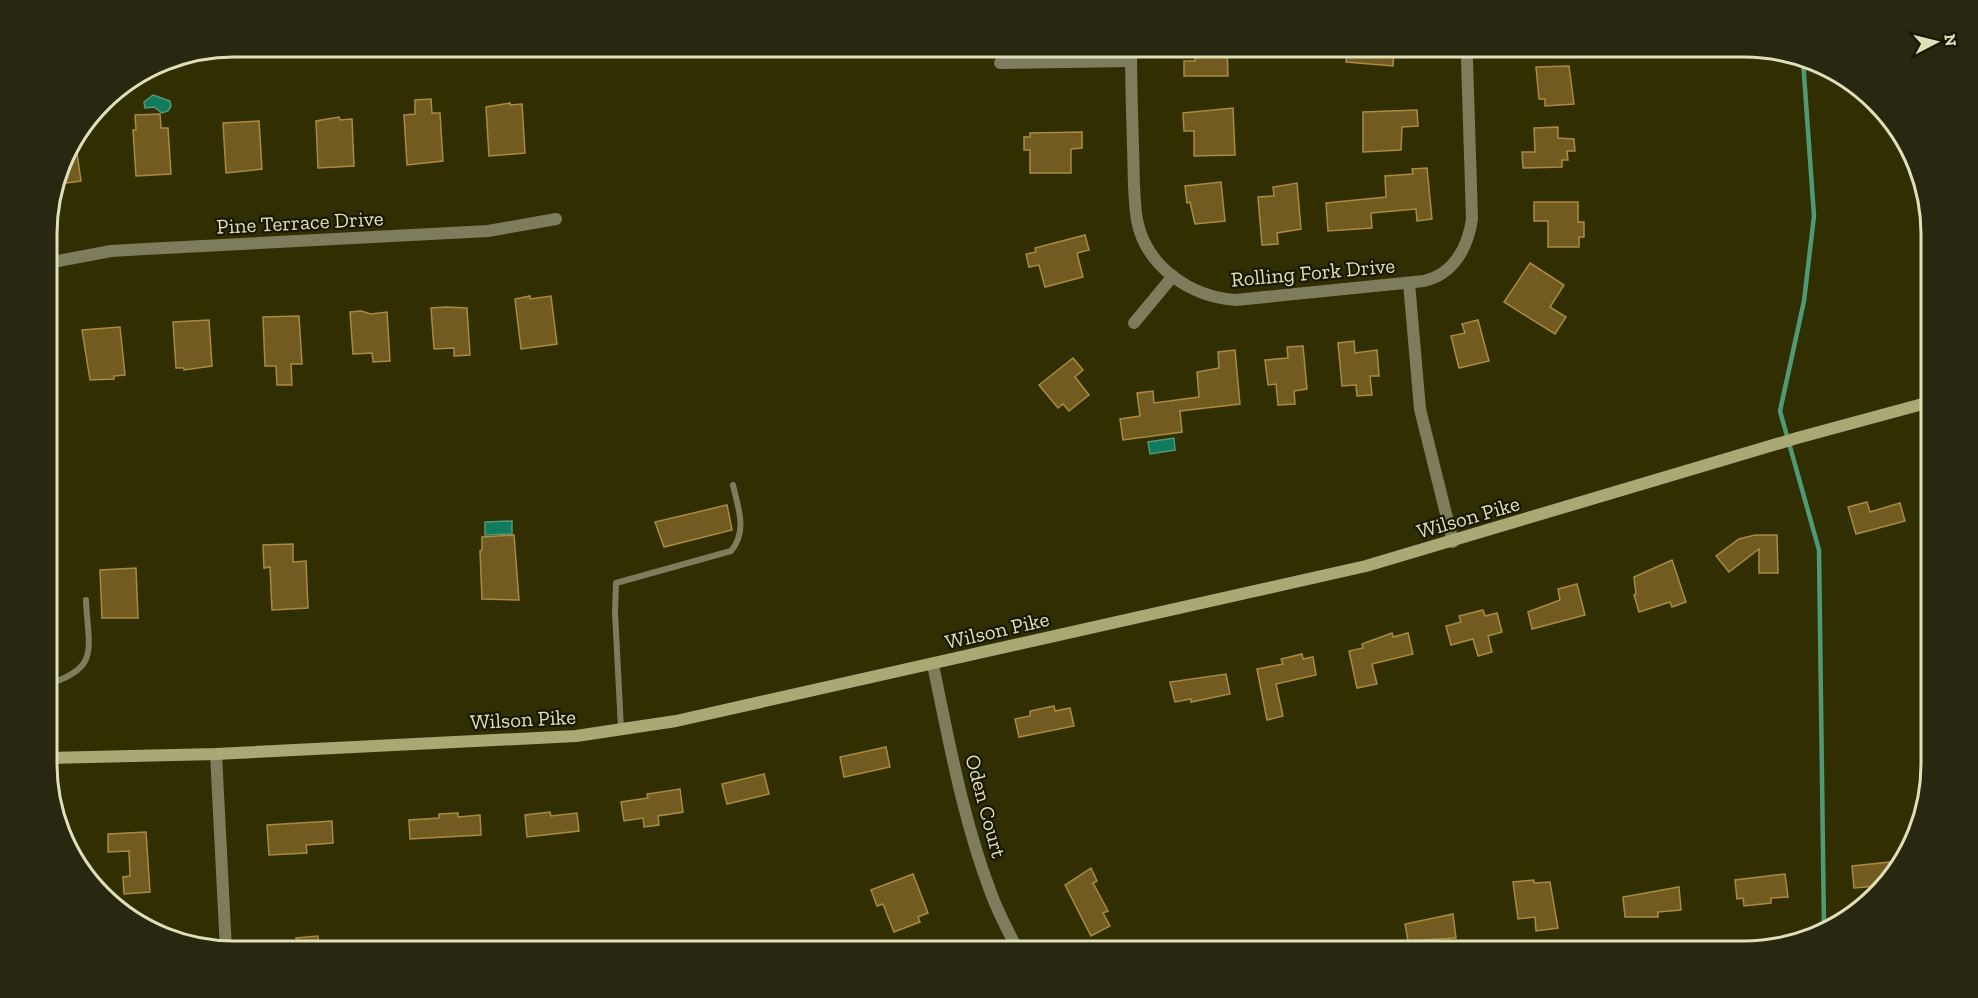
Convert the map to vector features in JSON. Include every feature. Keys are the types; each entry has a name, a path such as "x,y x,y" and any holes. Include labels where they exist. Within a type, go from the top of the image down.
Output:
{"main road":[{"name":"Wilson Pike","path":"57,758 216,754 576,736 676,721 1366,566 1797,438 1921,404"}],"street":[{"name":"Rolling Fork Drive","path":"1131,57 1137,221 1148,247 1173,276 1200,293 1236,300 1409,284 1430,280 1443,273 1461,254 1470,232 1467,60"},
{"path":"1000,63 1131,61"},
{"name":"Pine Terrace Drive","path":"57,262 145,249 488,231 556,219"},
{"path":"1134,323 1173,276"},
{"path":"1409,284 1420,409 1453,542"},
{"name":"Oden Court","path":"933,665 974,843 991,894 1013,941"},
{"path":"216,754 226,940"}],"lane":[{"path":"621,730 615,612 616,583 731,551 738,543 741,532 741,520 733,485"},
{"path":"57,681 76,674 86,661 88,651 86,600"}],"shaded area":[{"path":"153,95 170,101 171,106 168,111 162,113 154,107 145,108 144,102"},
{"path":"1174,438 1175,450 1150,454 1148,442"},
{"path":"512,521 512,534 485,535 485,522"}],"building":[{"path":"1195,57 1227,57 1228,76 1184,76 1184,61 1195,61"},
{"path":"1347,57 1394,57 1393,66 1346,62"},
{"path":"1569,66 1574,104 1545,106 1545,99 1539,99 1536,67"},
{"path":"431,99 432,113 440,113 443,161 407,165 404,115 415,114 415,100"},
{"path":"510,103 510,105 522,104 525,153 489,156 486,107"},
{"path":"1233,108 1235,155 1194,156 1194,131 1184,131 1183,113"},
{"path":"1417,110 1418,126 1402,127 1401,150 1363,152 1363,112"},
{"path":"160,114 161,128 168,128 171,174 136,176 133,130 136,130 135,115"},
{"path":"339,117 340,120 352,119 354,166 318,168 316,121"},
{"path":"259,121 262,169 226,173 223,123"},
{"path":"1558,127 1558,138 1574,139 1575,151 1567,151 1568,160 1562,160 1562,167 1523,168 1522,152 1535,152 1534,128"},
{"path":"1082,132 1082,148 1071,149 1071,173 1030,173 1030,150 1024,150 1024,137 1030,137 1030,133"},
{"path":"77,152 81,181 65,183"},
{"path":"1427,168 1432,219 1417,221 1416,209 1371,213 1372,228 1328,231 1326,203 1386,197 1385,176 1413,174 1412,169"},
{"path":"1221,182 1225,221 1195,224 1190,202 1187,203 1185,186"},
{"path":"1297,183 1301,229 1277,233 1278,244 1262,245 1258,197 1274,196 1273,187"},
{"path":"1534,202 1578,202 1578,222 1584,222 1584,237 1579,237 1579,247 1548,247 1548,221 1534,221"},
{"path":"1085,235 1089,250 1077,253 1083,277 1045,287 1039,265 1029,267 1026,254 1036,252 1035,248"},
{"path":"1530,263 1564,285 1550,307 1566,317 1555,334 1504,302"},
{"path":"530,296 530,299 551,296 557,344 521,349 515,299"},
{"path":"431,308 467,308 470,355 454,356 454,348 434,349"},
{"path":"361,311 371,314 387,312 390,361 373,362 372,353 353,354 350,312"},
{"path":"299,316 302,364 291,364 292,385 277,385 276,366 265,366 263,317"},
{"path":"209,320 212,366 184,370 184,368 176,368 173,322"},
{"path":"1478,320 1489,361 1459,368 1451,336 1465,333 1462,324"},
{"path":"120,327 125,375 114,376 114,379 90,380 82,330"},
{"path":"1354,341 1355,353 1377,350 1379,376 1370,376 1372,395 1357,396 1356,385 1342,386 1338,343"},
{"path":"1303,346 1307,389 1294,391 1295,404 1278,405 1276,384 1268,385 1265,360 1288,358 1287,347"},
{"path":"1235,350 1240,404 1180,411 1182,432 1123,440 1120,419 1140,416 1137,393 1153,391 1154,403 1199,397 1197,372 1219,368 1218,352"},
{"path":"1073,358 1083,370 1075,377 1089,395 1069,411 1063,404 1058,408 1039,385"},
{"path":"1867,502 1870,512 1900,503 1905,521 1856,534 1848,507"},
{"path":"727,505 732,530 664,547 655,522"},
{"path":"514,535 519,600 482,599 480,551 482,550 482,537"},
{"path":"1755,535 1777,535 1778,573 1759,573 1759,549 1729,572 1716,556 1739,539"},
{"path":"293,544 293,562 306,561 308,608 272,610 270,567 264,568 263,545"},
{"path":"1672,560 1686,602 1672,607 1670,602 1639,612 1634,595 1636,594 1634,577"},
{"path":"136,568 138,618 102,618 100,570"},
{"path":"1577,584 1585,615 1532,629 1528,612 1560,600 1558,589"},
{"path":"1483,610 1485,616 1497,613 1502,632 1488,636 1492,652 1478,656 1473,639 1451,645 1446,626 1461,622 1459,616"},
{"path":"1392,633 1393,637 1408,633 1413,654 1372,664 1377,684 1357,688 1349,651 1363,648 1362,644"},
{"path":"1302,654 1303,659 1313,657 1316,675 1276,684 1283,716 1267,720 1257,669 1283,664 1281,659"},
{"path":"1226,674 1230,694 1191,702 1191,699 1175,702 1170,682"},
{"path":"1054,706 1055,711 1070,708 1074,726 1019,737 1015,719 1030,716 1030,711"},
{"path":"886,747 890,767 844,777 840,757"},
{"path":"764,774 769,794 727,804 722,784"},
{"path":"680,789 683,812 658,816 659,825 644,827 643,818 624,821 621,802 648,798 647,794"},
{"path":"550,812 551,816 577,813 579,831 527,837 525,815"},
{"path":"458,813 458,817 480,815 481,835 410,839 409,820 439,818 439,814"},
{"path":"332,821 333,843 306,845 307,853 269,855 267,825"},
{"path":"146,832 150,892 124,894 123,877 130,876 129,851 108,852 108,834"},
{"path":"1891,862 1871,887 1854,888 1852,866"},
{"path":"1091,868 1097,881 1093,883 1108,911 1103,913 1110,926 1091,936 1065,885"},
{"path":"913,874 928,913 918,917 920,922 894,932 883,904 877,906 871,890"},
{"path":"1785,874 1788,897 1771,898 1771,903 1744,906 1743,898 1737,899 1735,880"},
{"path":"1534,880 1534,883 1550,882 1558,928 1536,931 1535,917 1518,919 1513,882"},
{"path":"1679,887 1681,910 1658,912 1658,917 1625,917 1623,897"},
{"path":"1453,914 1456,938 1408,941 1405,924"},
{"path":"318,936 318,941 296,941 296,938"}],"waterway":[{"path":"1804,67 1814,216 1804,301 1780,411 1819,550 1824,922"}]}
